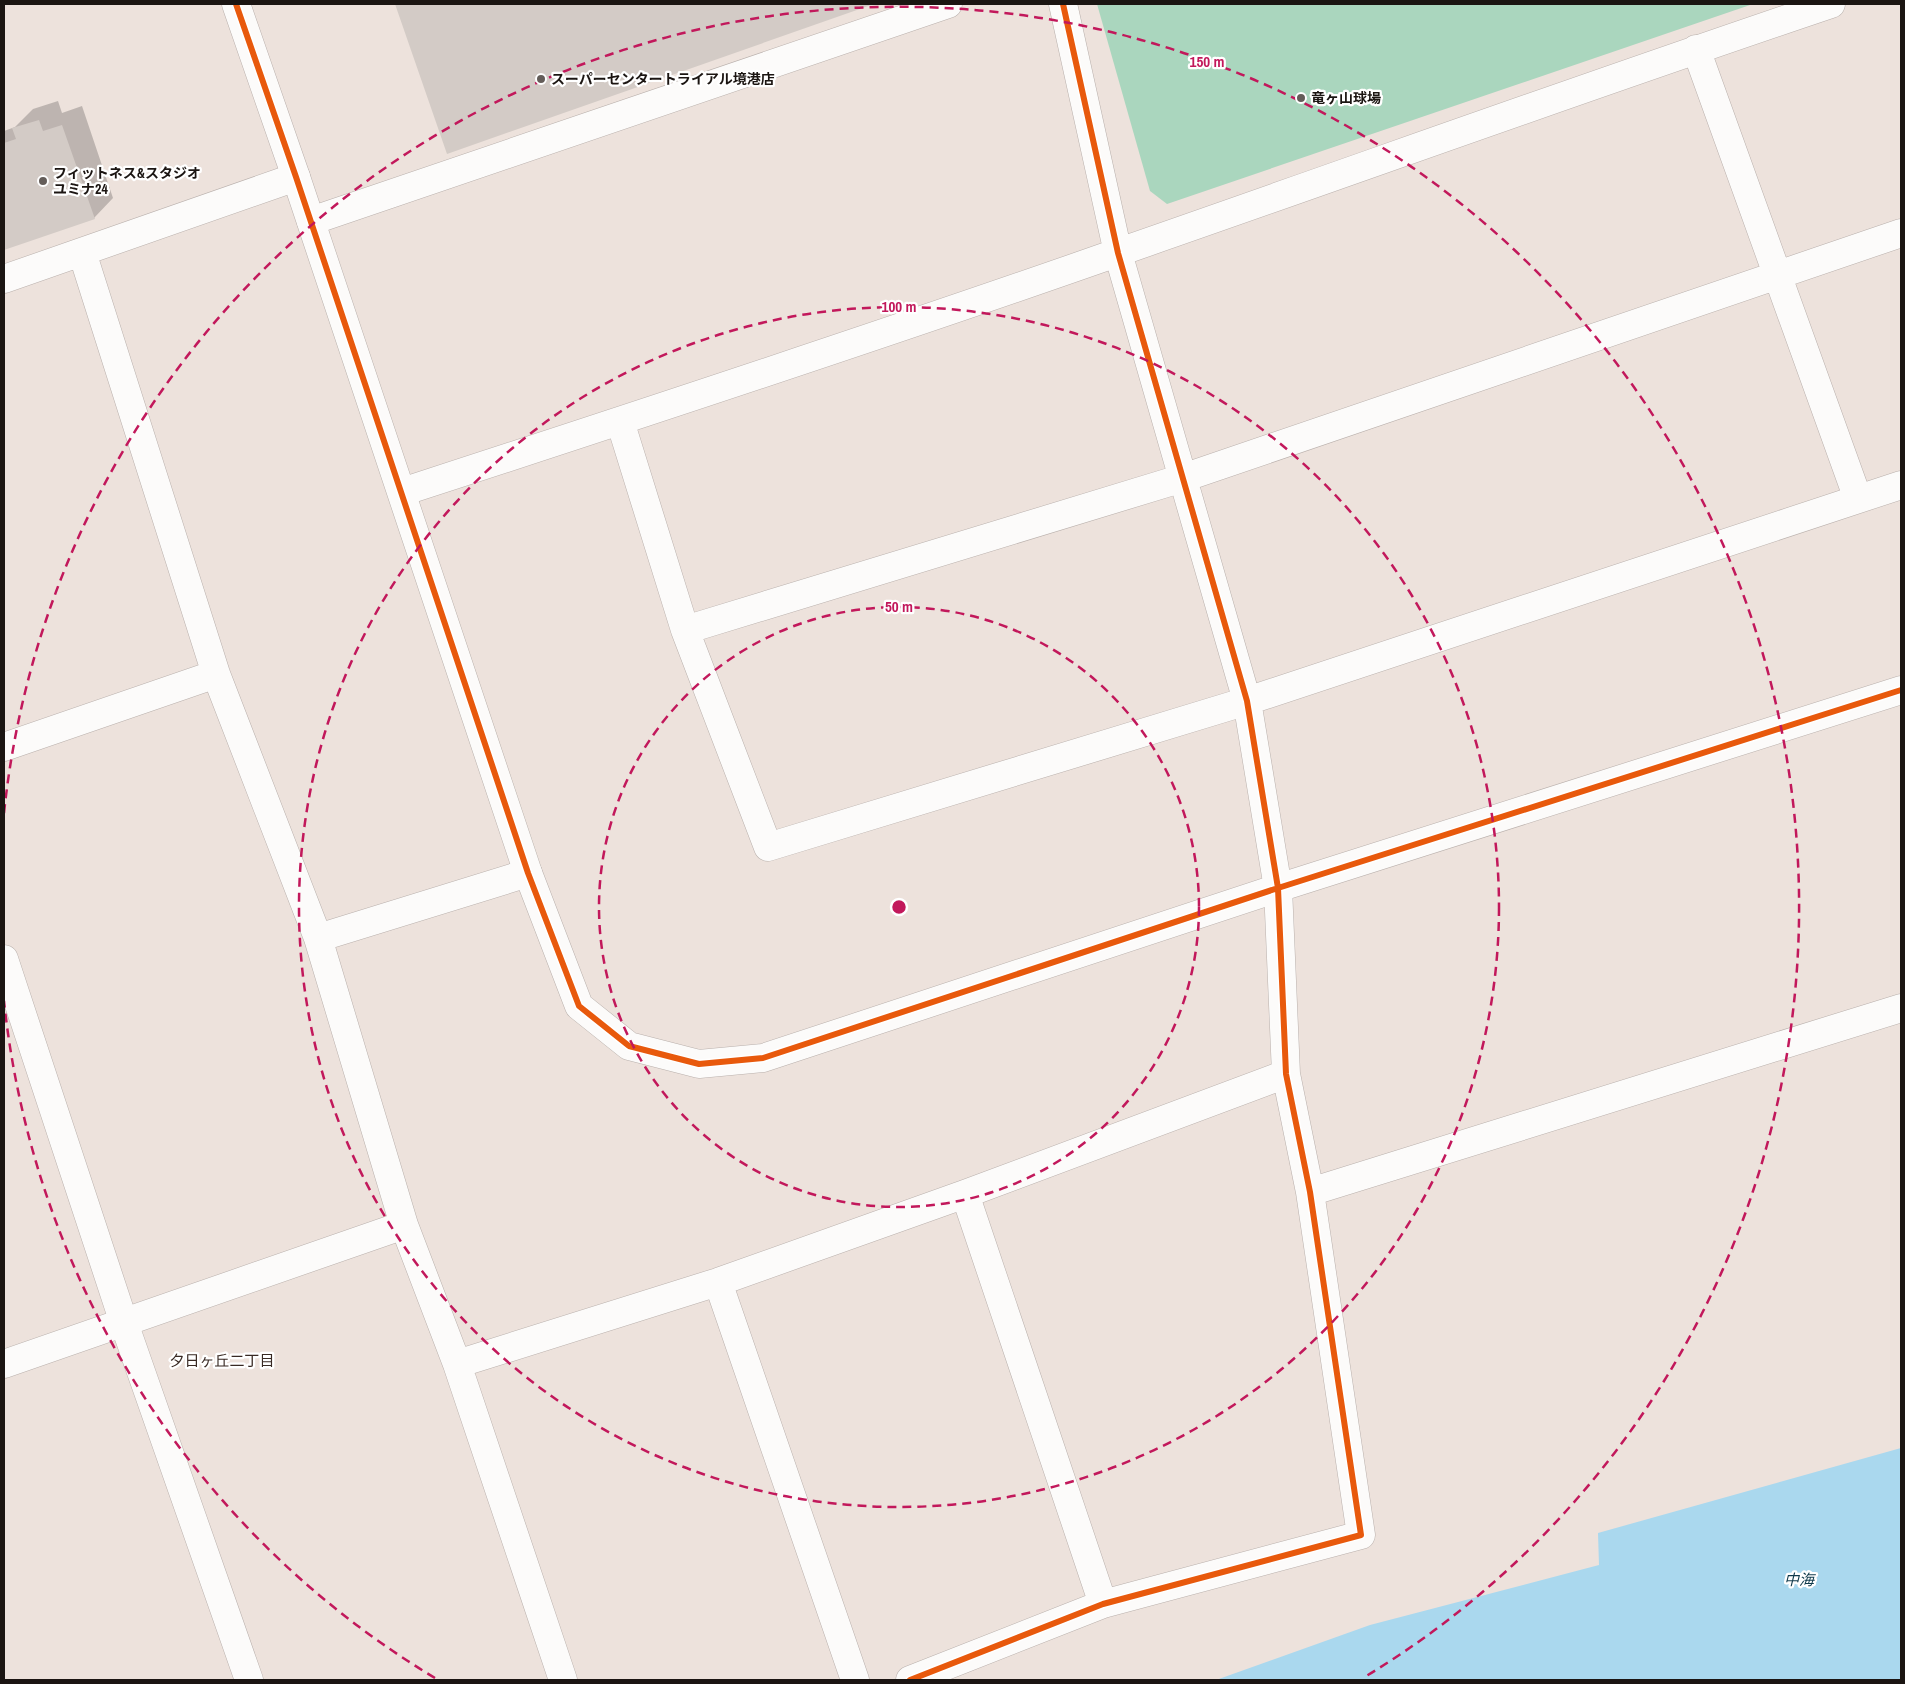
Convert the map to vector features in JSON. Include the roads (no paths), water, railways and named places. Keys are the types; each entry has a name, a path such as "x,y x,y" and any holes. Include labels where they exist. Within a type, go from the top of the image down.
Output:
{"street":[{"path":"236,4 311,221 528,872 579,1006 628,1046 699,1064 763,1058 1278,888 1901,690"},
{"path":"311,221 948,4"},
{"path":"910,1680 1103,1604 1361,1535 1310,1192 1286,1074 1278,888 1246,700 1118,253 1063,4"},
{"path":"402,492 620,421 1118,253 1696,49 1831,4"},
{"path":"1696,49 1858,499"},
{"path":"4,279 296,177"},
{"path":"685,630 1183,478 1901,233"},
{"path":"82,252 216,674 318,938 404,1225 457,1364 563,1680"},
{"path":"620,421 685,630 768,847 1246,700 1901,485"},
{"path":"4,747 216,674"},
{"path":"318,938 528,872"},
{"path":"4,959 124,1323 249,1680"},
{"path":"1310,1192 1901,1008"},
{"path":"457,1364 718,1282 965,1194 1286,1074"},
{"path":"965,1194 1103,1604"},
{"path":"4,1364 404,1225"},
{"path":"718,1282 855,1680"}],"water":[{"name":"中海","path":"1901,1448 1901,1680 1216,1680 1370,1625 1599,1565 1598,1533"}],"place":[{"name":"スーパーセンタートライアル境港店","path":"541,79"},
{"name":"竜ヶ山球場","path":"1301,98"},
{"name":"フィットネス&スタジオ ユミナ24","path":"43,181"}],"district":[{"name":"夕日ヶ丘二丁目","path":"222,1361"}]}
